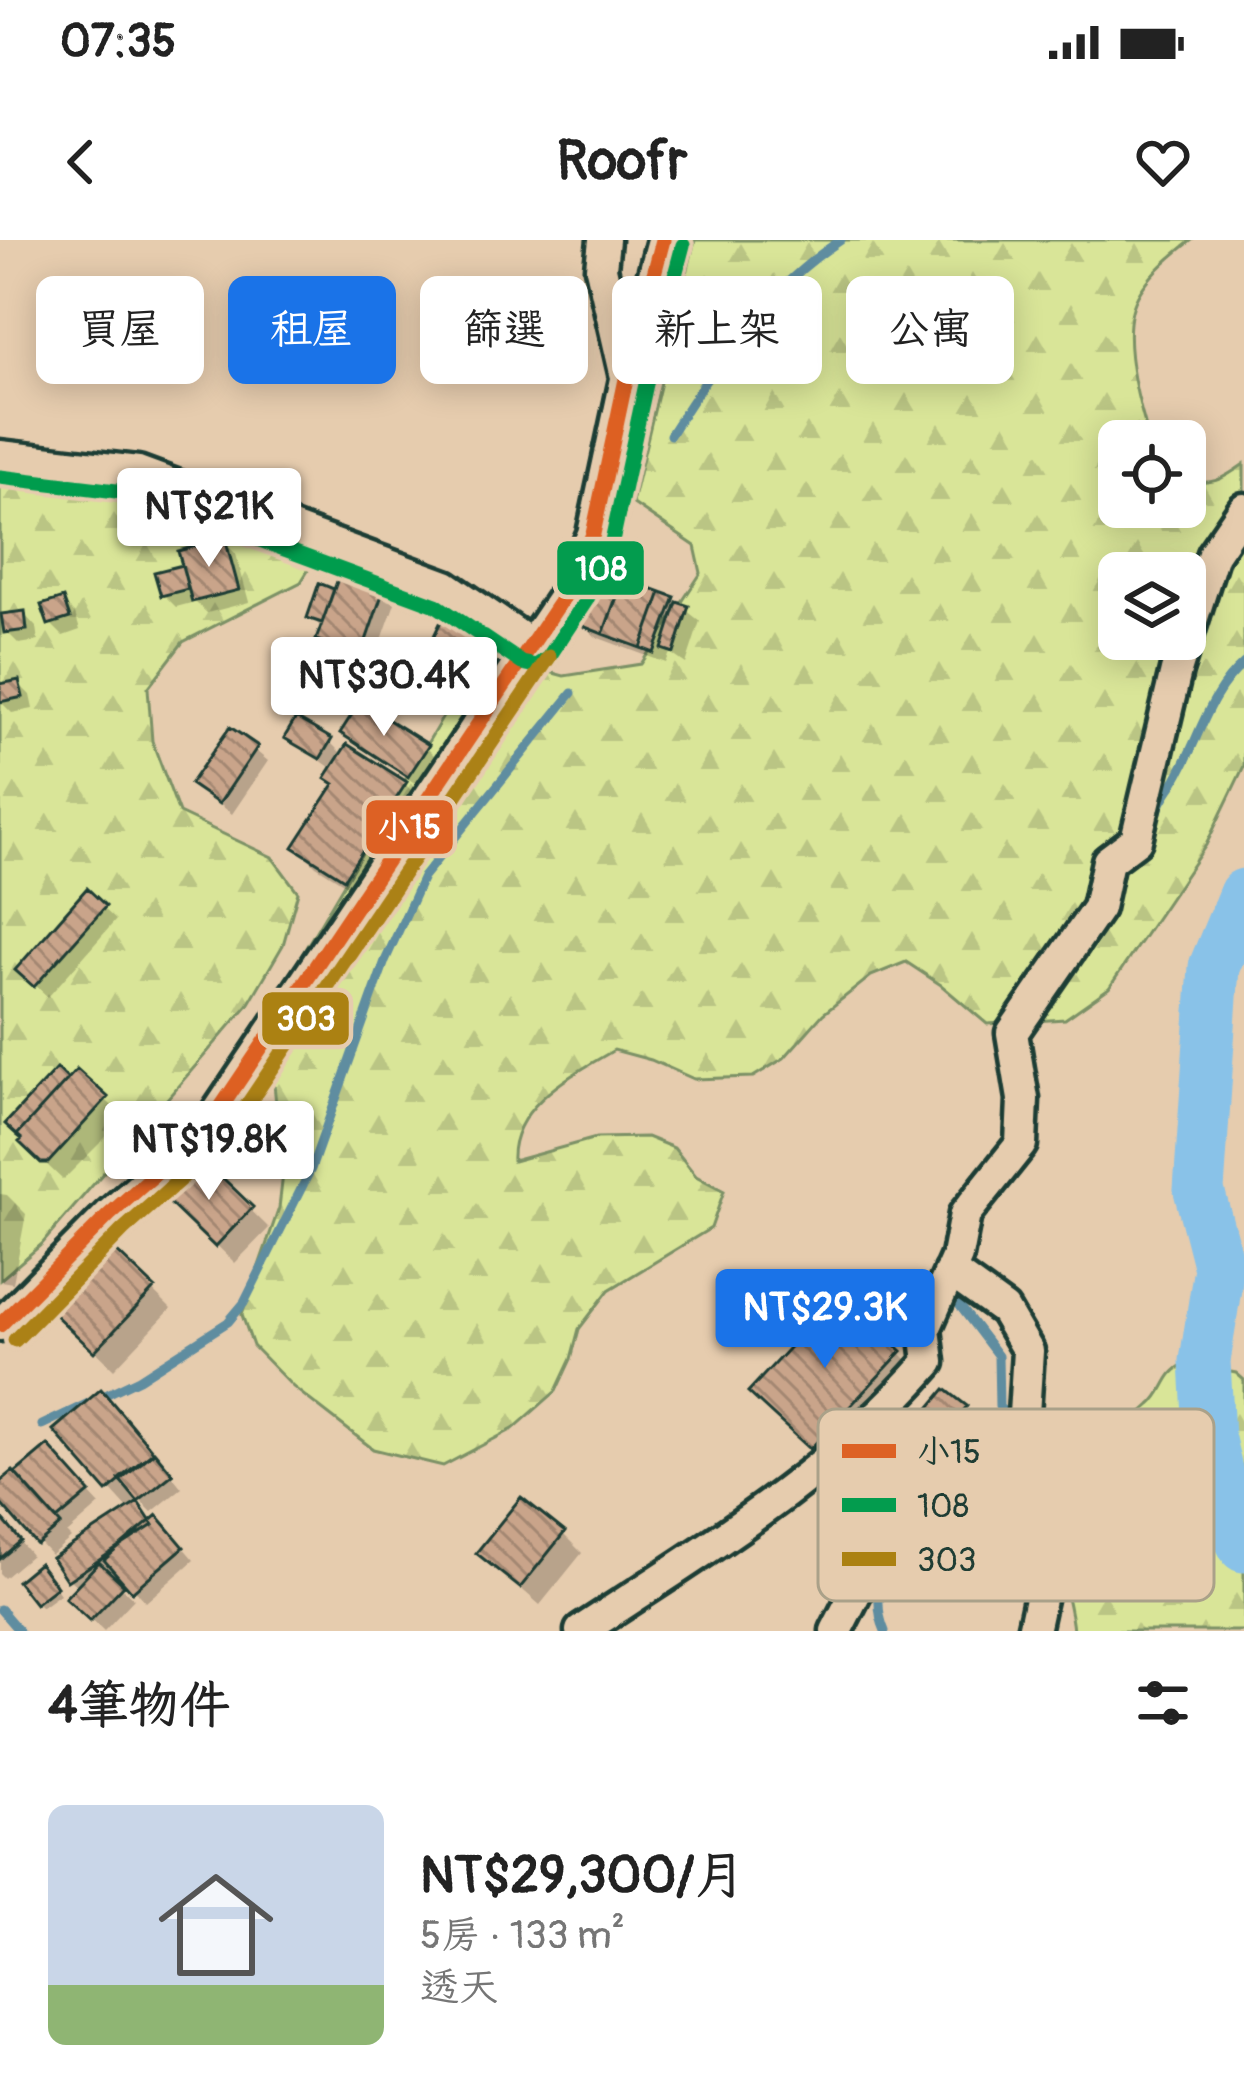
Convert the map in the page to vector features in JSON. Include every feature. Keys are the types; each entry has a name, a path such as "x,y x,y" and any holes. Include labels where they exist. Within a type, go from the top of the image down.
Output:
{"street":[{"path":"653,276 663,240"},
{"path":"599,249 612,312"},
{"path":"0,1325 206,1128 569,590 593,535 625,384"},
{"path":"0,456 138,472 446,586 532,645"},
{"path":"888,1409 929,1362 925,1329 950,1271 964,1214 1021,1144 1023,1099 1012,1033 1099,908 1108,861 1136,840 1176,671 1213,554 1244,509"},
{"path":"950,1271 1004,1310 1028,1351 1024,1409"},
{"path":"581,1631 733,1531 818,1465"},
{"path":"836,1631 852,1601"},
{"path":"1034,1631 1040,1601"}],"green space":[{"path":"695,240 1192,240 1148,280 1132,311 1131,359 1144,420 1098,420 1098,528 1206,528 1206,481 1244,464 1244,766 1206,845 1109,988 1065,1019 987,1024 906,962 871,976 823,1014 784,1058 753,1077 694,1079 614,1050 547,1094 522,1124 513,1161 596,1138 647,1137 674,1148 696,1176 724,1191 711,1228 609,1290 579,1329 556,1391 513,1429 443,1466 373,1449 293,1387 253,1346 242,1315 279,1208 283,1174 273,1074 298,961 444,715 490,656 564,676 641,664 701,573 695,546 632,503 661,384 822,384 822,276 686,276"},
{"path":"0,475 108,481 277,540 309,569 301,582 183,642 148,688 152,741 179,813 272,857 298,892 283,945 248,1005 42,1244 0,1280"},
{"path":"1184,1364 1236,1373 1244,1380 1244,1631 1073,1631 1068,1601 1214,1601 1214,1409 1145,1409"}],"building":[{"path":"225,538 239,590 192,602 178,551"},
{"path":"182,565 188,589 161,596 154,572"},
{"path":"340,573 384,589 361,655 316,640"},
{"path":"623,578 661,592 641,648 603,634"},
{"path":"597,580 620,589 603,634 580,625"},
{"path":"319,583 334,589 322,623 307,618"},
{"path":"661,592 675,597 654,653 641,648"},
{"path":"63,598 70,618 48,625 41,605"},
{"path":"677,602 689,606 674,653 662,649"},
{"path":"25,611 27,630 4,633 1,614"},
{"path":"444,615 486,635 462,685 420,665"},
{"path":"19,680 23,697 0,702 0,684"},
{"path":"360,702 429,745 408,777 340,733"},
{"path":"296,718 332,739 320,759 284,738"},
{"path":"230,727 258,746 219,804 190,784"},
{"path":"347,744 407,782 344,879 293,847 334,784 325,778"},
{"path":"87,888 106,906 34,987 15,970"},
{"path":"57,1068 68,1079 17,1135 5,1124"},
{"path":"77,1069 108,1097 48,1163 41,1163 17,1135"},
{"path":"203,1159 253,1207 215,1247 165,1199"},
{"path":"113,1248 155,1288 94,1352 52,1312"},
{"path":"840,1293 902,1351 848,1409 818,1409 818,1440 810,1449 748,1392"},
{"path":"101,1389 154,1452 107,1492 53,1430"},
{"path":"945,1389 967,1406 965,1409 928,1409"},
{"path":"48,1445 90,1492 57,1520 15,1473"},
{"path":"154,1451 173,1474 138,1502 119,1479"},
{"path":"13,1471 61,1525 37,1545 0,1503 0,1482"},
{"path":"521,1497 565,1532 520,1588 476,1553"},
{"path":"138,1502 153,1525 67,1581 52,1558"},
{"path":"157,1515 184,1547 132,1592 104,1560"},
{"path":"0,1516 21,1541 0,1559"},
{"path":"99,1562 124,1585 90,1621 65,1598"},
{"path":"39,1563 57,1587 35,1604 17,1581"}],"waterway":[{"path":"670,435 725,354 767,303 841,240"},
{"path":"1158,812 1221,689 1244,663"},
{"path":"42,1425 139,1379 228,1322 244,1303 311,1169 385,961 423,877 572,693"},
{"path":"1208,1409 1205,1361 1219,1268 1199,1190 1214,967 1244,894"},
{"path":"960,1284 960,1306 998,1356 1001,1409"},
{"path":"1214,1457 1229,1520 1244,1547"},
{"path":"879,1601 885,1631"},
{"path":"0,1609 19,1631"}],"transit line":[{"name":"小15","path":"0,1325 109,1215 207,1128 569,589 593,534 626,379 663,240"},
{"name":"108","path":"0,477 133,493 436,605 522,663 536,666 548,658 587,599 612,542 646,384 683,245"},
{"name":"303","path":"15,1340 123,1230 223,1141 549,657"}]}
